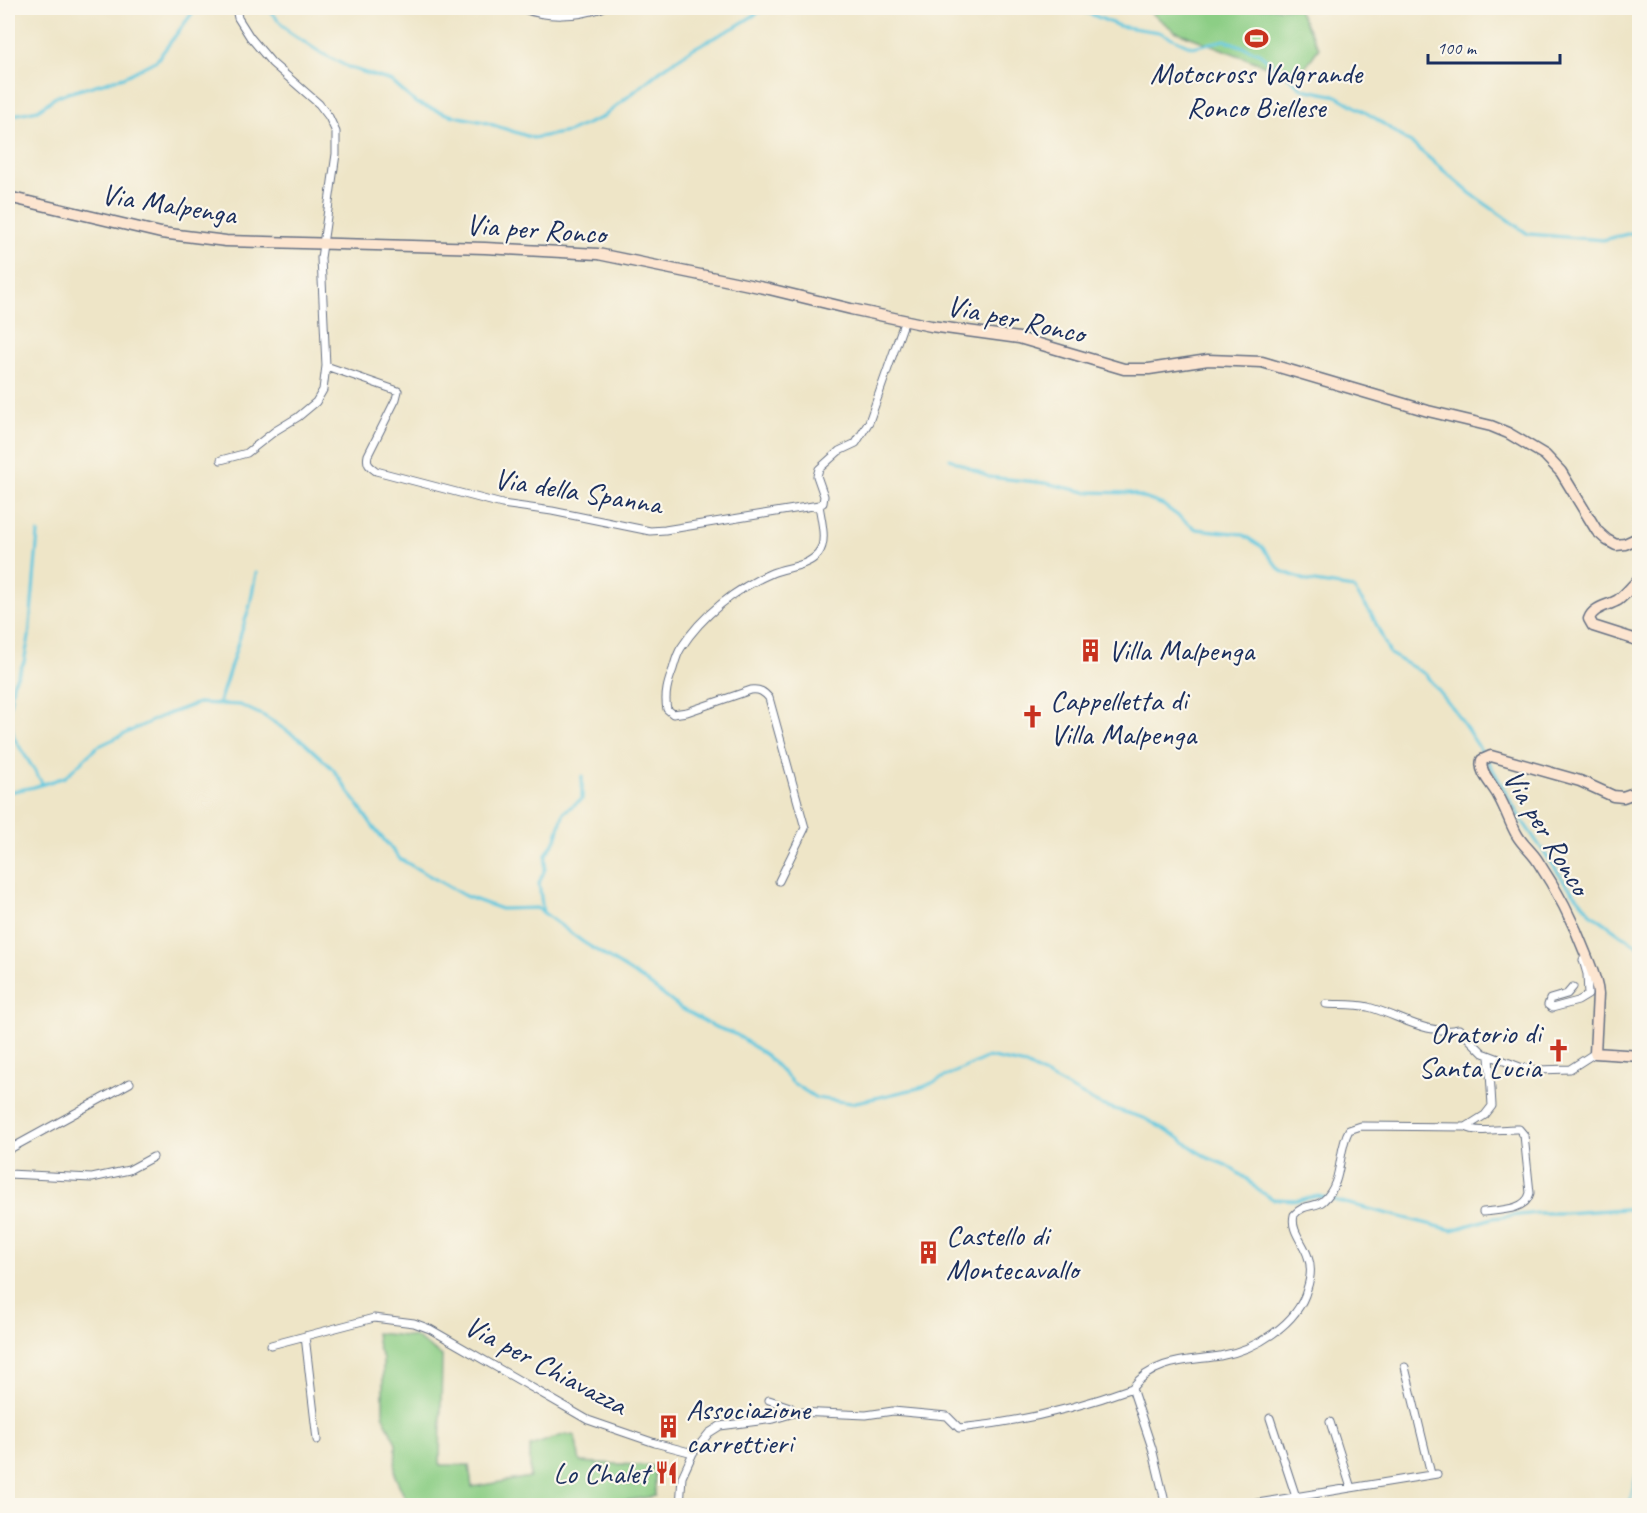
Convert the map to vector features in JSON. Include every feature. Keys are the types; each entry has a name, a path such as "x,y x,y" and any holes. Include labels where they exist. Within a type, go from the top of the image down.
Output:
{"street":[{"path":"221,460 247,453 316,402 323,390 326,366 321,258 336,154 336,132 318,104 272,63 250,37 238,18 236,8"},
{"path":"521,8 536,13 568,14 581,14 602,8"},
{"name":"Via Malpenga","path":"8,197 161,233 228,241 325,242"},
{"name":"Via per Ronco","path":"325,242 385,247 485,248 598,254 905,320 1019,338 1125,369 1149,369 1208,360 1262,362 1428,411 1491,426 1508,433 1545,454 1561,472 1598,531 1608,540 1616,545 1625,544 1640,537"},
{"path":"779,881 805,828 769,698 758,689 751,690 687,712 673,714 667,709 665,700 669,680 681,649 702,621 723,603 757,580 810,561 819,554 824,541 819,505 824,503 824,496 817,476 819,469 840,452 856,443 869,422 905,320"},
{"name":"Via della Spanna","path":"326,366 398,392 367,462 369,467 376,471 502,504 552,511 650,531 819,505"},
{"path":"1640,578 1619,599 1594,611 1589,619 1593,626 1640,641"},
{"name":"Via per Ronco","path":"1595,1053 1598,994 1584,951 1564,903 1518,836 1497,792 1481,768 1487,758 1580,781 1613,796 1623,797 1640,791"},
{"path":"1573,987 1568,994 1550,999 1548,1005 1552,1008 1578,1001 1588,995 1587,974 1581,954 1584,951"},
{"path":"1326,1004 1367,1006 1407,1023 1446,1032 1459,1029 1483,1053 1520,1067 1538,1070 1555,1071 1575,1067 1595,1053 1640,1056"},
{"path":"1466,1127 1485,1115 1492,1106 1489,1056"},
{"path":"8,1150 130,1083"},
{"path":"680,1506 682,1477 693,1453 709,1433 720,1426 774,1419 792,1413 866,1415 893,1411 939,1414 947,1416 959,1428 1041,1416 1090,1404 1132,1388 1151,1370 1178,1361 1223,1356 1254,1344 1283,1327 1294,1316 1303,1301 1310,1274 1309,1258 1296,1232 1294,1215 1299,1209 1324,1200 1335,1184 1346,1133 1352,1128 1361,1126 1466,1127 1476,1131 1493,1128 1519,1129 1524,1135 1529,1199 1523,1205 1483,1212"},
{"path":"8,1174 92,1178 129,1170 153,1157"},
{"name":"Via per Chiavazza","path":"271,1345 374,1318 414,1323 430,1329 588,1420 655,1443 693,1453"},
{"path":"305,1336 317,1440"},
{"path":"1239,1506 1434,1474 1405,1367"},
{"path":"1132,1388 1152,1448 1166,1506"},
{"path":"769,1400 790,1407 792,1413"},
{"path":"1270,1418 1296,1497"},
{"path":"1330,1422 1351,1488"}],"green space":[{"name":"Motocross Valgrande Ronco Biellese","path":"1145,8 1297,8 1319,48 1304,69 1279,71 1175,31"},
{"path":"376,1333 415,1337 442,1356 440,1465 469,1465 472,1487 530,1477 530,1446 566,1434 575,1436 580,1462 655,1466 655,1496 579,1506 406,1505 395,1476 396,1443 383,1416 383,1359 378,1348"}],"waterway":[{"path":"8,116 38,110 57,96 124,77 157,60 196,8"},
{"path":"259,8 270,11 289,32 321,53 350,68 391,81 416,103 533,138 568,132 603,117 661,70 692,49 766,8"},
{"path":"1076,8 1119,26 1159,32 1192,47 1225,40 1259,53 1303,89 1337,96 1375,118 1415,146 1470,193 1528,234 1603,240 1640,231"},
{"path":"950,459 989,477 1045,483 1086,492 1130,493 1163,505 1196,529 1242,534 1262,547 1281,571 1308,581 1353,588 1372,615 1390,654 1425,674 1457,714 1488,761 1519,816 1564,881 1592,914 1640,948"},
{"path":"38,533 29,637 24,662 13,684 9,712 14,738 43,784"},
{"path":"219,703 250,605 256,573"},
{"path":"8,792 65,777 97,747 160,717 198,703 240,705 264,716 304,742 333,769 374,828 400,859 465,896 501,909 537,908 583,942 645,981 680,1008 713,1026 737,1035 767,1056 793,1083 816,1098 851,1103 923,1087 988,1057 1026,1065 1101,1105 1144,1118 1206,1157 1226,1165 1273,1199 1298,1200 1318,1196 1452,1230 1493,1218 1537,1213 1640,1208"},
{"path":"543,912 539,883 545,869 546,854 556,839 564,812 582,799 582,776"},
{"path":"1629,1506 1640,1460"}],"place":[{"name":"Motocross Valgrande Ronco Biellese","path":"1256,39"},
{"name":"Villa Malpenga","path":"1090,650"},
{"name":"Cappelletta di Villa Malpenga","path":"1032,717"},
{"name":"Oratorio di Santa Lucia","path":"1559,1050"},
{"name":"Castello di Montecavallo","path":"928,1252"},
{"name":"Associazione carrettieri","path":"668,1426"},
{"name":"Lo Chalet","path":"667,1473"}]}
